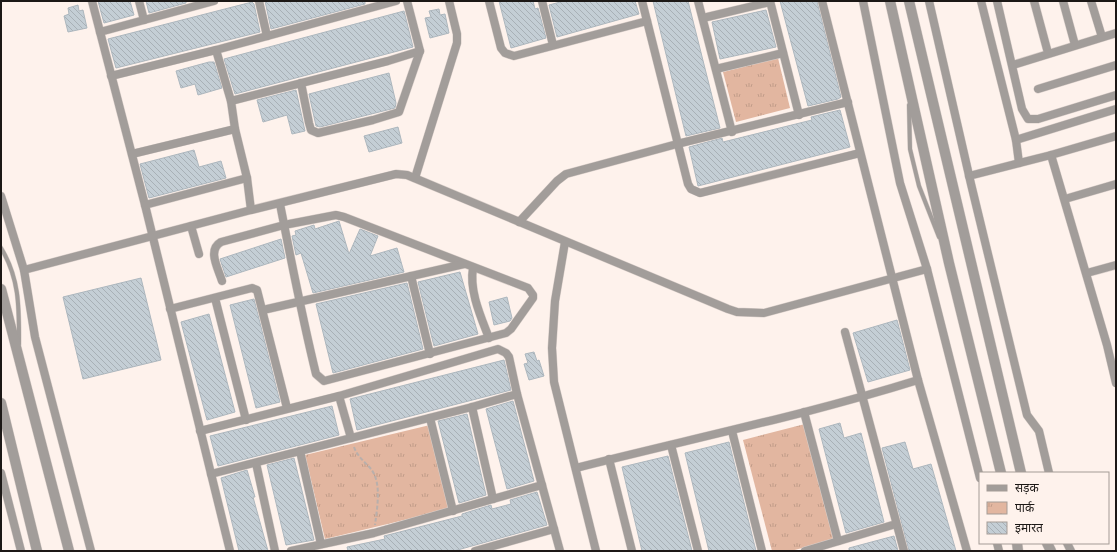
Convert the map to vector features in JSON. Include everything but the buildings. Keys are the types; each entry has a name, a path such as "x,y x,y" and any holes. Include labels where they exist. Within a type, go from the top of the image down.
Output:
{"street":[{"path":"92,1 145,205 230,551"},
{"path":"139,1 144,20"},
{"path":"100,32 144,20 190,4 214,1"},
{"path":"259,1 267,36"},
{"path":"112,76 216,50 396,1"},
{"path":"301,83 309,123 314,132 318,133 373,120 399,112 420,51 407,1"},
{"path":"415,178 457,43 458,34 449,1"},
{"path":"489,1 499,41 504,53 514,56 647,21"},
{"path":"543,1 553,45"},
{"path":"642,1 677,144 691,190 700,193 860,154"},
{"path":"698,1 732,132"},
{"path":"822,1 918,380 967,551"},
{"path":"863,1 900,183 927,269 979,474"},
{"path":"890,1 949,263 1001,472"},
{"path":"909,1 1021,472"},
{"path":"929,1 969,176 1027,415 1039,431 1049,472"},
{"path":"981,1 1016,140 1019,163"},
{"path":"997,1 1013,64 1022,109 1028,119 1038,119 1116,95"},
{"path":"1034,1 1048,53"},
{"path":"1063,1 1074,45"},
{"path":"1091,1 1102,37"},
{"path":"702,18 770,2 799,114"},
{"path":"1013,64 1116,33"},
{"path":"216,50 231,101 235,129 247,178 251,210"},
{"path":"231,101 388,61 420,51"},
{"path":"716,69 783,53"},
{"path":"1038,89 1116,65"},
{"path":"519,222 557,181 566,174 677,144 732,132 848,102"},
{"path":"1016,140 1116,109"},
{"path":"132,154 235,129"},
{"path":"969,176 1051,155 1116,136"},
{"path":"1051,155 1087,273 1116,383"},
{"path":"24,270 251,210 396,174 415,178 728,309 743,312 764,314 927,269"},
{"path":"145,205 247,178"},
{"path":"1065,199 1116,184"},
{"path":"1,196 24,270 36,337 91,551"},
{"path":"222,281 213,250 215,245 221,242 284,225 336,215 528,288 533,295 531,302 511,329 489,338 324,381 316,374 300,303 284,225 280,204"},
{"path":"190,226 199,254"},
{"path":"565,242 555,301 552,348 554,382 596,551"},
{"path":"263,310 300,303 464,264"},
{"path":"1087,273 1116,264"},
{"path":"473,268 471,280 489,338"},
{"path":"411,276 430,354"},
{"path":"1,289 68,551"},
{"path":"170,309 255,289 259,293 287,408"},
{"path":"216,298 246,420"},
{"path":"845,332 904,551"},
{"path":"1107,346 1116,343"},
{"path":"200,431 339,396 498,349 506,353 509,357 517,394 560,551"},
{"path":"576,468 862,398 918,380"},
{"path":"211,474 430,418 517,394"},
{"path":"339,396 351,438"},
{"path":"1,403 37,551"},
{"path":"472,407 493,498"},
{"path":"804,412 838,541"},
{"path":"430,418 453,512"},
{"path":"732,431 762,551"},
{"path":"671,445 698,551"},
{"path":"300,451 321,544"},
{"path":"609,459 632,551"},
{"path":"256,462 276,551"},
{"path":"1,473 21,551"},
{"path":"291,551 374,533 453,512 493,498 542,485"},
{"path":"805,551 896,524"},
{"path":"475,551 506,547 554,529"}],"lane":[{"path":"909,80 910,149 919,186 949,263"},
{"path":"1,248 9,261 19,296 20,362"}],"path":[{"path":"351,438 356,453 372,471 379,496 374,533"}],"green space":[{"path":"778,58 790,108 736,122 723,72"},
{"path":"805,424 835,539 791,551 772,551 743,440"},
{"path":"430,425 450,509 325,539 305,455"}]}
